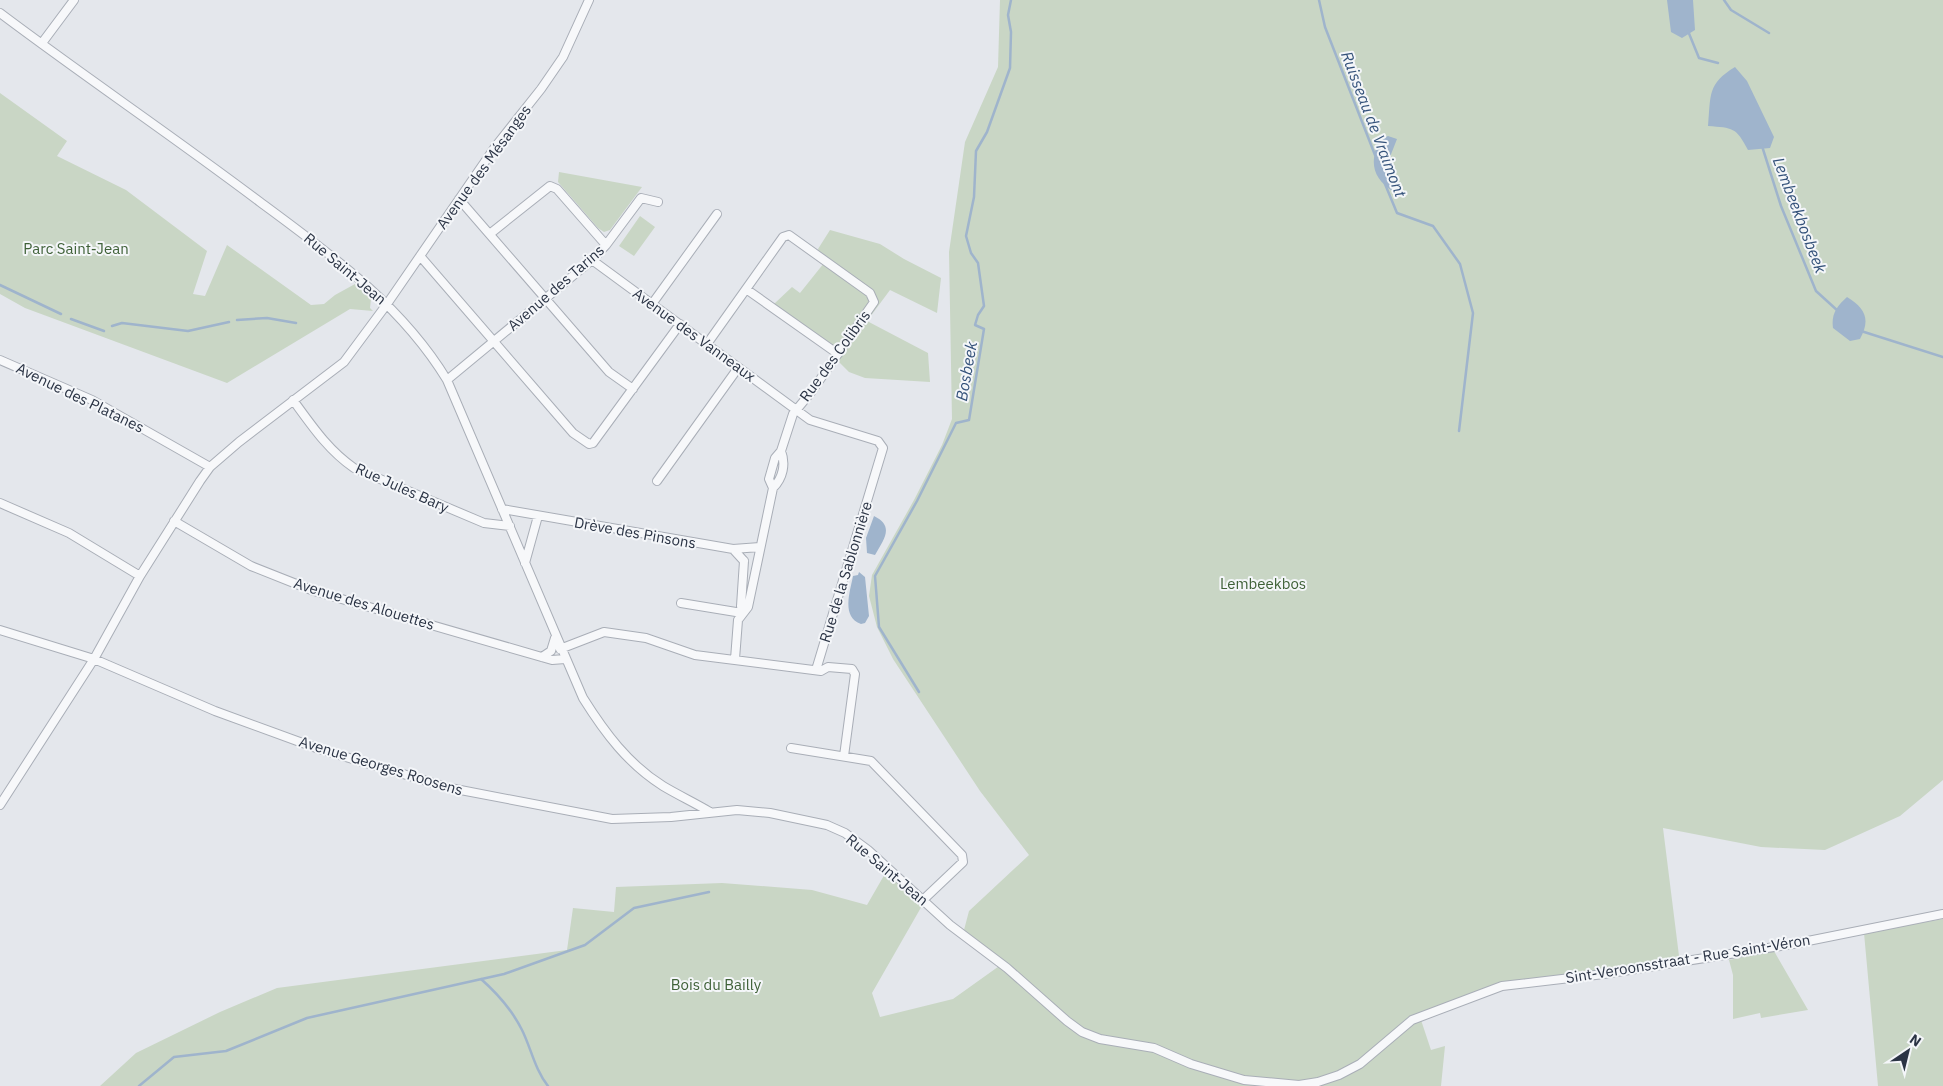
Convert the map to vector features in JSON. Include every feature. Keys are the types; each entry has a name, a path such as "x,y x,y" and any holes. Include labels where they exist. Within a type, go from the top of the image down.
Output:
{"street":[{"path":"42,43 74,0"},
{"name":"Avenue des Mésanges","path":"0,805 94,659 140,576 210,467 239,442 344,362 387,304 495,147 541,89 563,57 589,0"},
{"name":"Rue Saint-Jean","path":"0,12 320,246 387,304 432,354 447,380 510,526 555,638 583,698 616,747 661,785 710,812 736,810 770,813 827,825 845,833 868,850 924,899 950,925 1007,968 1067,1022 1082,1032 1100,1039 1154,1048 1197,1066 1239,1079 1299,1085 1322,1084"},
{"path":"491,233 550,186 557,190 606,246"},
{"name":"Avenue des Tarins","path":"447,380 592,260 606,246 641,198 658,202"},
{"path":"460,199 609,372 633,389"},
{"path":"652,304 717,214"},
{"name":"Rue des Colibris","path":"742,613 748,607 773,488 779,482 785,461 782,451 796,409 838,354 874,302 870,293 789,235 783,237 746,289"},
{"path":"420,256 573,433 589,444 593,443 680,324"},
{"name":"Avenue des Vanneaux","path":"592,260 796,409"},
{"path":"706,344 746,289 838,354"},
{"name":"Avenue des Platanes","path":"0,360 92,400 210,467"},
{"path":"657,481 738,368"},
{"name":"Rue Jules Bary","path":"293,400 323,442 338,457 354,468 484,523 510,526"},
{"name":"Rue de la Sablonnière","path":"796,409 814,422 878,441 883,448 816,670 821,671 828,666 852,669 855,674 844,756"},
{"path":"0,503 69,533 140,576"},
{"name":"Drève des Pinsons","path":"502,509 733,549 760,546"},
{"path":"525,563 538,516"},
{"name":"Avenue des Alouettes","path":"174,521 251,566 314,591 542,658 552,660 565,659"},
{"path":"733,549 744,561 757,563"},
{"path":"735,659 738,620 742,613 744,561"},
{"path":"681,603 742,613"},
{"name":"Avenue Georges Roosens","path":"0,630 94,659 269,731 426,782 612,819 671,817 710,812"},
{"path":"560,649 604,632 646,638 695,655 816,670"},
{"path":"542,658 551,651 555,638"},
{"path":"791,748 871,761 962,855 963,862 924,899"},
{"name":"Sint-Veroonsstraat - Rue Saint-Véron","path":"1322,1084 1360,1064 1405,1025 1435,1011 1502,986 1604,974 1793,944 1943,914"}],"green space":[{"name":"Lembeekbos","path":"1000,0 1943,0 1943,780 1900,816 1825,850 1761,847 1663,828 1679,956 1614,969 1498,983 1419,1014 1431,1050 1445,1046 1441,1086 100,1086 136,1053 220,1012 277,988 567,950 573,908 614,912 616,887 722,883 812,890 867,905 886,872 923,904 872,993 880,1017 953,999 1002,964 964,930 969,911 1029,855 980,791 893,659 877,627 869,596 872,575 914,500 942,445 952,419 949,252 965,142 998,67"},
{"name":"Parc Saint-Jean","path":"0,93 67,141 57,156 126,190 207,251 193,294 205,296 227,245 311,305 324,304 335,295 355,284 371,299 370,308 373,311 350,309 227,383 25,308 0,294"},
{"path":"559,172 642,187 610,230 604,232 598,228 558,182"},
{"path":"640,216 655,227 634,256 619,246"},
{"path":"830,230 880,244 941,278 937,313 890,290 867,321 928,353 930,382 865,378 849,372 838,361 843,353 774,304 792,287 800,293 824,263 818,249"},
{"path":"1943,919 1943,1086 1878,1086 1864,933"},
{"path":"1774,951 1808,1010 1761,1018 1760,1013 1733,1019 1733,975 1729,960"}],"water":[{"path":"1667,0 1693,0 1695,30 1682,38 1671,32"},
{"path":"1735,67 1747,81 1774,137 1770,148 1748,150 1733,130 1708,126 1712,91 1719,79"},
{"path":"1388,136 1397,139 1388,162 1394,192 1377,176 1374,163 1379,140"},
{"path":"1847,297 1862,310 1865,320 1865,326 1860,339 1850,341 1833,328 1835,311"},
{"path":"874,516 886,528 884,538 875,555 867,553 866,538"},
{"path":"859,572 865,577 869,616 865,623 861,624 851,616 848,603 853,576 858,575"}],"waterway":[{"name":"Bosbeek","path":"919,692 879,627 875,576 917,501 956,423 969,420 984,329 975,325 978,315 984,306 978,263 971,253 966,236 974,197 976,151 987,132 1010,68 1011,32 1008,15 1011,0"},
{"name":"Ruisseau de Vraimont","path":"1319,0 1325,27 1375,155"},
{"path":"1724,0 1731,10 1769,33"},
{"name":"Lembeekbosbeek","path":"1688,31 1699,58 1718,63"},
{"name":"Lembeekbosbeek","path":"1762,146 1781,206 1816,291 1838,311"},
{"name":"Ruisseau de Vraimont","path":"1385,184 1397,213 1433,226 1460,264 1473,313 1459,431"},
{"path":"0,285 61,314"},
{"path":"237,320 267,318 296,323"},
{"path":"71,319 104,331"},
{"path":"112,326 122,323 188,331 229,322"},
{"name":"Lembeekbosbeek","path":"1861,331 1943,357"},
{"path":"139,1086 174,1057 226,1051 307,1018 504,974 585,945 634,908 709,892"},
{"path":"481,979 499,996 514,1016 540,1073 548,1086"}],"park label":[{"name":"Bois du Bailly","path":"716,985"}]}
